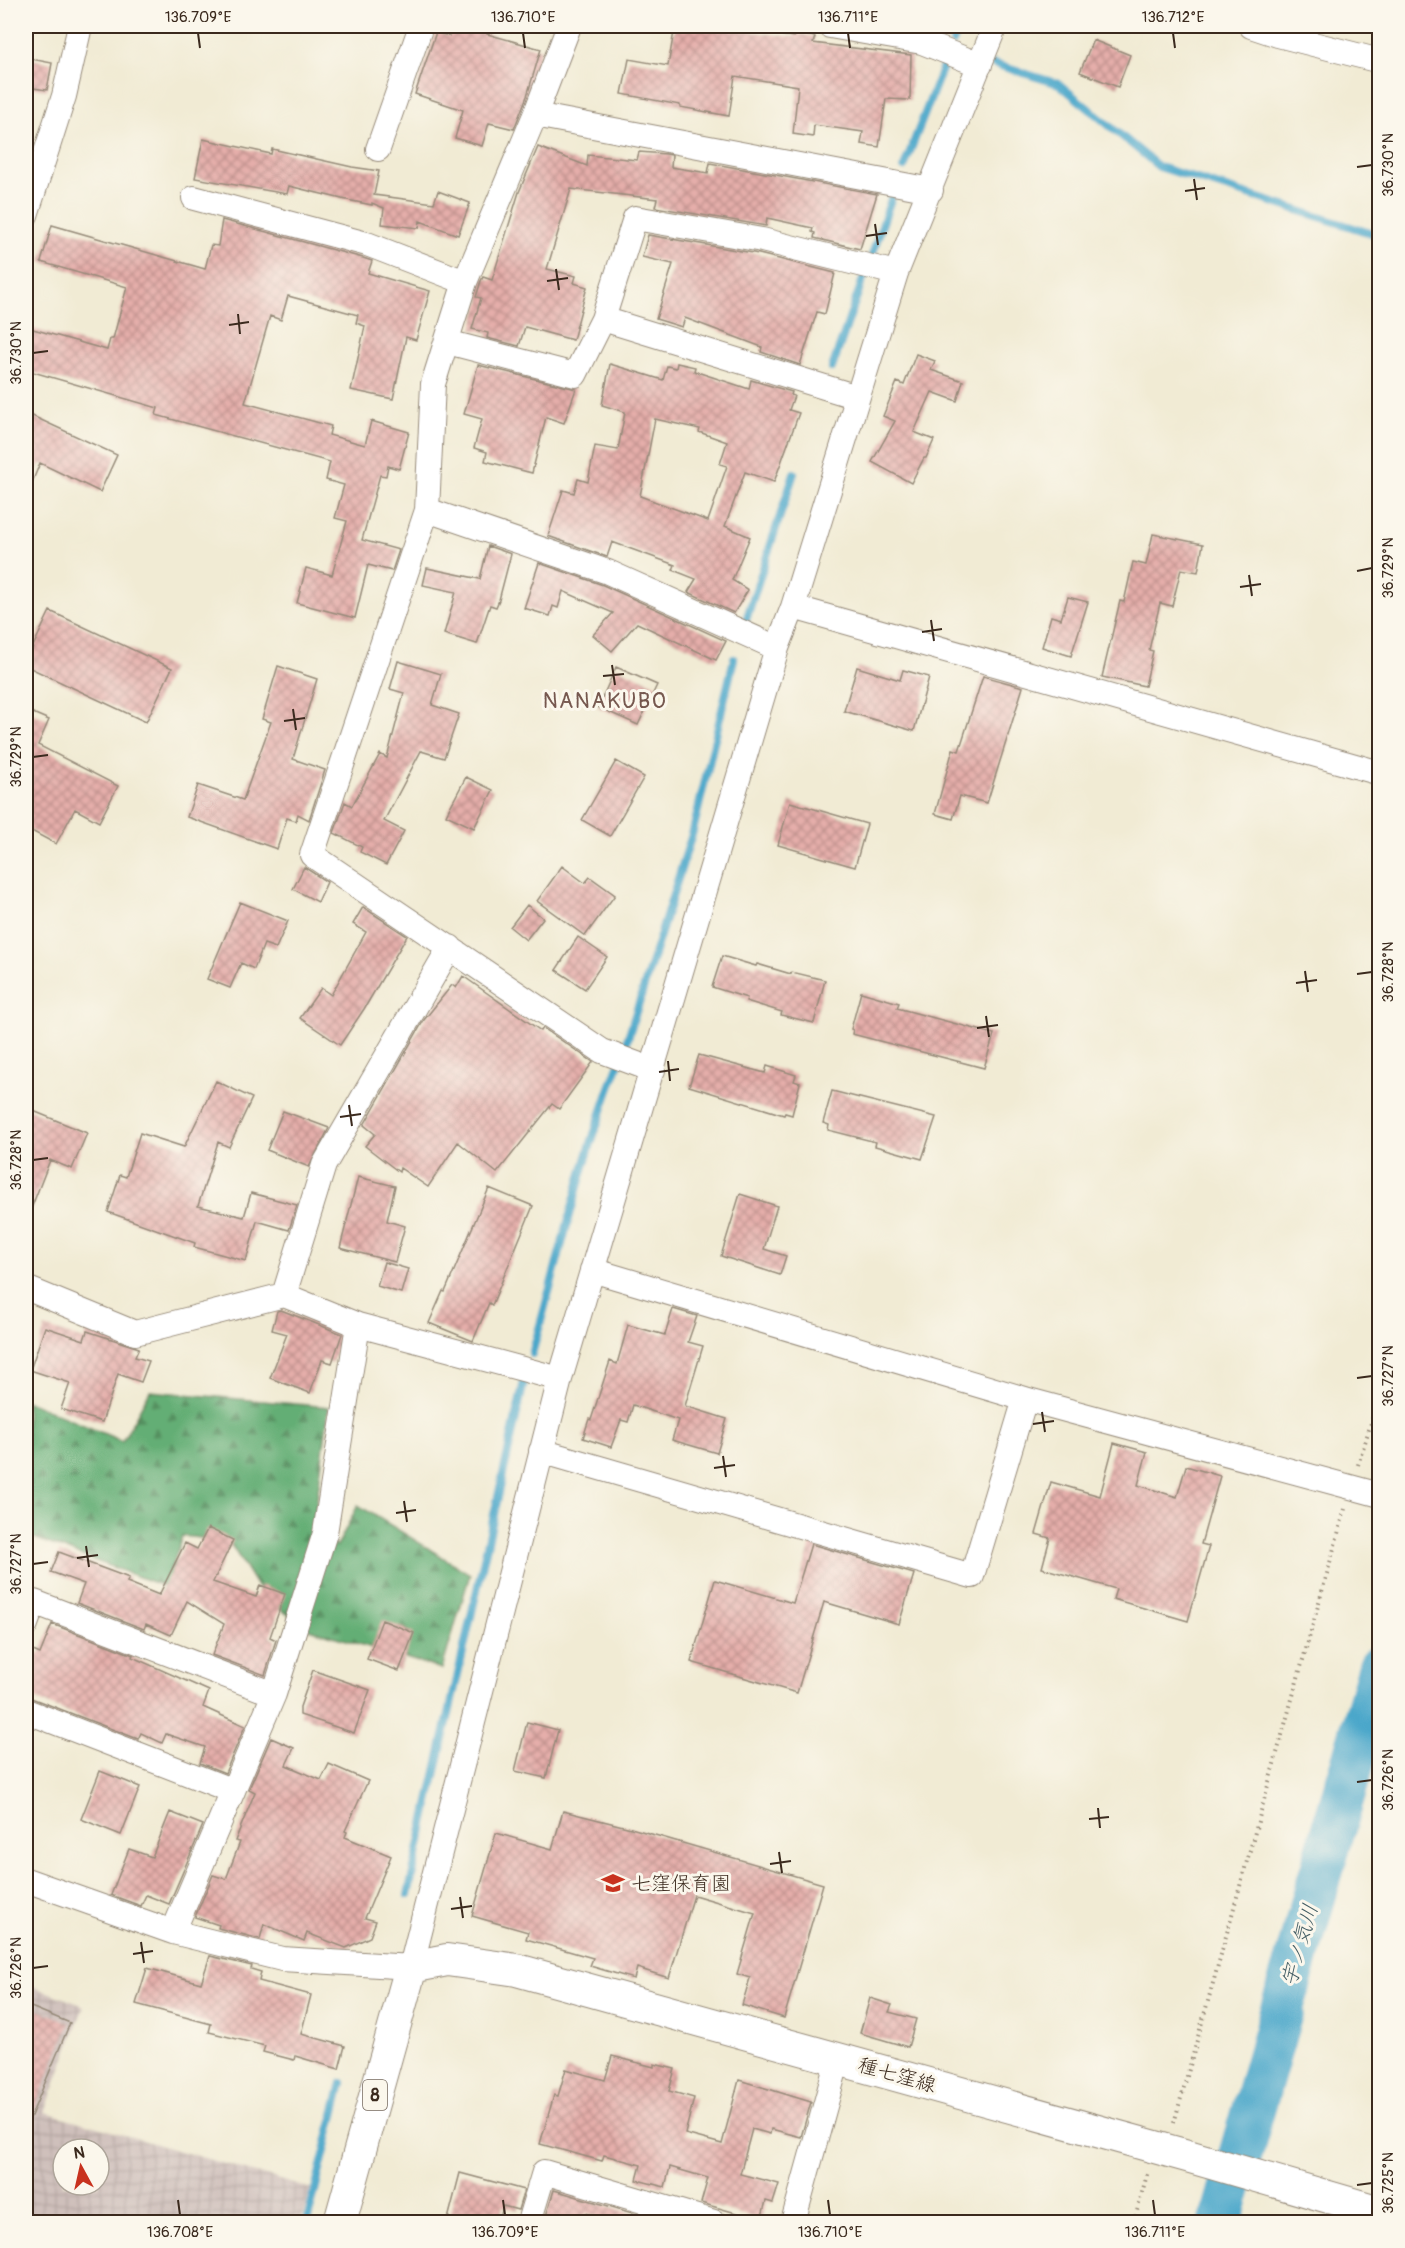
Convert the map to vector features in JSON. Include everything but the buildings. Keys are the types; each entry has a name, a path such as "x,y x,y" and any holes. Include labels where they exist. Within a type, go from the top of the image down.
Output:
{"main road":[{"name":"種七窪線","path":"411,1967 447,1960 518,1970 1380,2212"},
{"name":"8","path":"340,2223 411,1967"}],"street":[{"path":"26,216 64,96 80,26"},
{"path":"378,149 421,26"},
{"path":"569,26 535,115 465,282 433,384 427,510 312,855 602,1050 653,1070"},
{"path":"830,26 922,42 980,65"},
{"path":"26,1880 173,1932 282,1959 411,1967 560,1379 777,648 793,608 896,273 995,26"},
{"path":"1251,26 1380,61"},
{"path":"535,115 931,190"},
{"path":"194,198 367,244 465,282"},
{"path":"447,342 575,375 603,319 635,218 762,240 896,273"},
{"path":"603,319 857,397"},
{"path":"427,510 608,572 777,648"},
{"path":"793,608 1380,773"},
{"path":"284,1295 324,1166 450,948"},
{"path":"592,1270 1025,1399 1364,1491"},
{"path":"26,1288 135,1333 284,1295 358,1325 560,1379"},
{"path":"173,1932 274,1694 325,1533 358,1325"},
{"path":"541,1451 972,1576 1025,1399"},
{"path":"26,1624 34,1602 274,1694"},
{"path":"26,1711 233,1791"},
{"path":"793,2223 838,2059"},
{"path":"529,2223 544,2172 714,2223"}],"path":[{"path":"1134,2223 1171,2152 1364,1491 1380,1394"}],"shaded area":[{"path":"26,1984 84,2006 45,2112 311,2189 301,2222 26,2222"}],"green space":[{"path":"150,1391 329,1407 312,1538 337,1546 358,1505 470,1574 442,1669 303,1627 261,1593 229,1541 182,1536 166,1587 26,1535 26,1401 122,1441"}],"waterway":[{"path":"953,42 959,26"},
{"path":"904,167 944,64"},
{"path":"994,64 1059,84 1159,167 1380,236"},
{"path":"872,255 893,193"},
{"path":"832,368 864,276"},
{"path":"746,620 794,473"},
{"path":"624,1050 693,831 734,659"},
{"path":"532,1354 582,1173 618,1066"},
{"path":"408,1895 524,1382"},
{"name":"宇ノ気川","path":"1221,2222 1380,1667"},
{"path":"307,2222 342,2083"}],"place":[{"name":"七窪保育園","path":"613,1883"}],"district":[{"name":"NANAKUBO","path":"605,701"}]}
